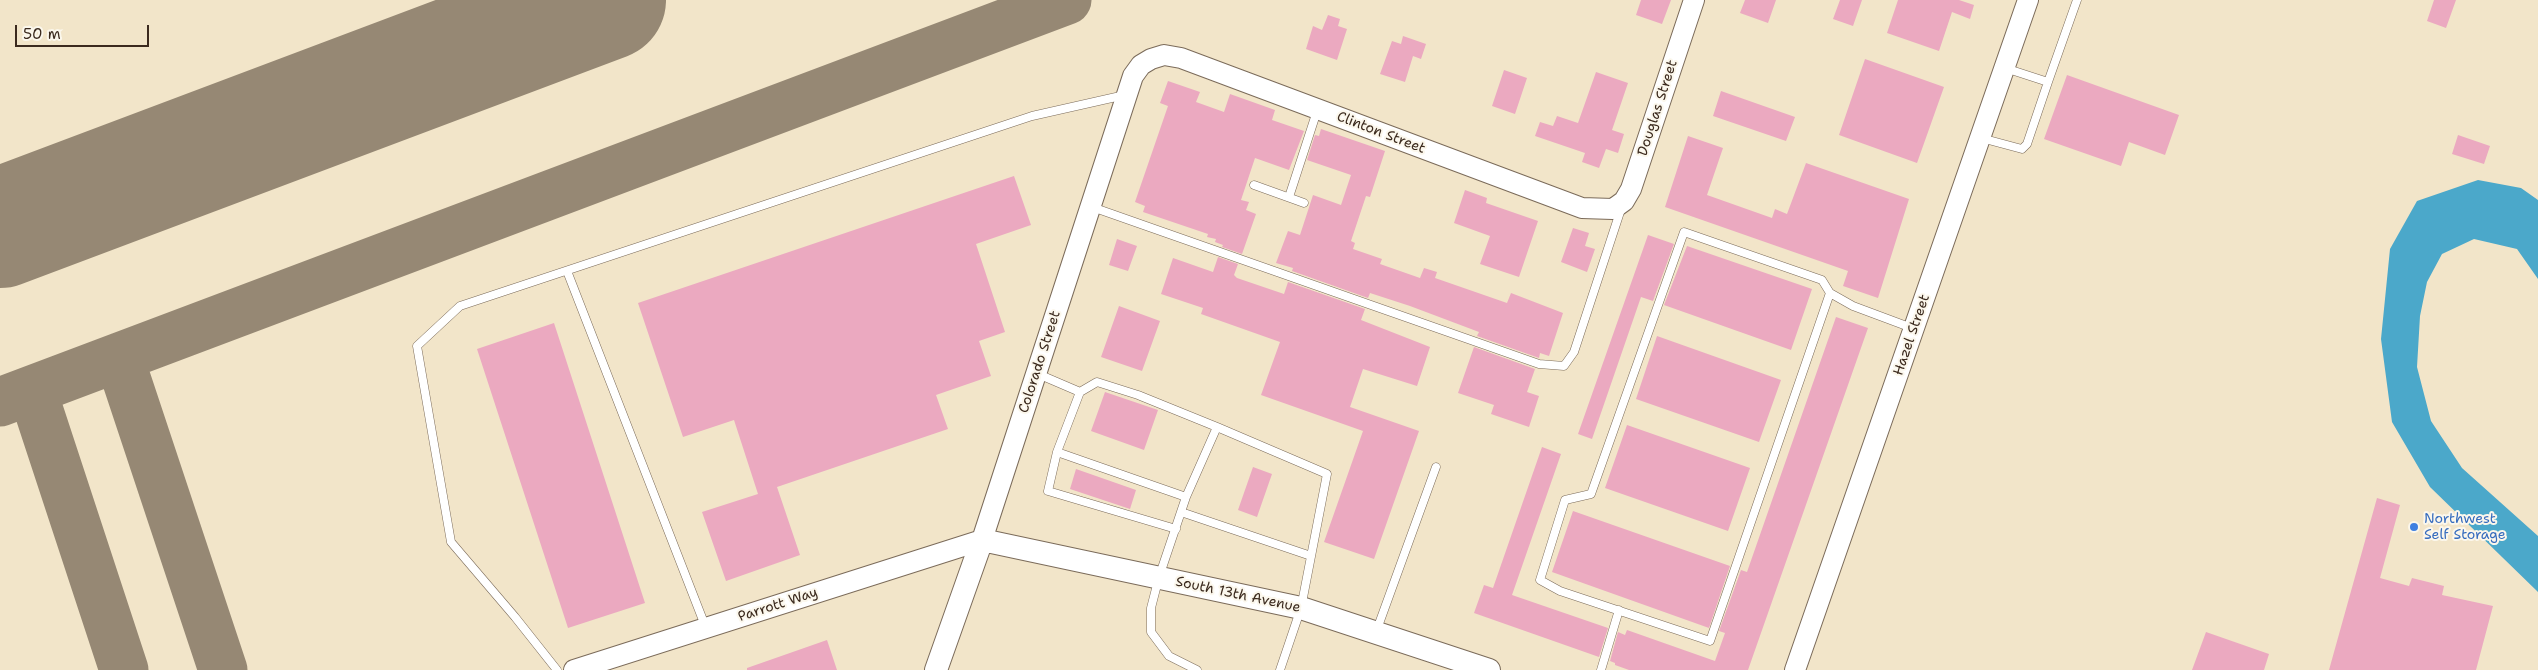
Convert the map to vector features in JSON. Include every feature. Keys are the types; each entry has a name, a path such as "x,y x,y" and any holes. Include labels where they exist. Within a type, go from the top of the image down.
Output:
{"main road":[{"name":"South 13th Avenue","path":"982,540 1301,608 1489,670"},
{"name":"Colorado Street","path":"936,670 982,540"}],"street":[{"name":"Douglas Street","path":"1618,205 1631,189 1694,0"},
{"name":"Hazel Street","path":"1795,670 2028,0"},
{"name":"Clinton Street","path":"1151,59 1164,55 1180,58 1582,208 1618,205"},
{"name":"Colorado Street","path":"982,540 1132,76 1141,65 1151,59"},
{"name":"Parrott Way","path":"574,670 982,540"}],"lane":[{"path":"1981,138 2022,149 2027,144 2077,0"},
{"path":"2005,68 2048,82"},
{"path":"558,670 516,616 451,542 417,346 460,306 1032,116 1126,95"},
{"path":"1289,197 1318,109"},
{"path":"1254,185 1304,203"},
{"path":"1090,206 1538,364 1564,366 1574,352 1618,205"},
{"path":"1830,293 1710,640 1560,591 1540,580 1565,500 1591,494 1684,232 1822,280 1830,293 1853,306 1914,329"},
{"path":"567,271 706,628"},
{"path":"1036,373 1080,392"},
{"path":"1176,528 1048,491 1057,452 1080,392 1097,382 1138,395 1327,474 1301,608 1280,670"},
{"path":"1196,670 1169,656 1151,632 1151,608 1186,497 1217,427"},
{"path":"1057,452 1186,497"},
{"path":"1376,632 1436,467"},
{"path":"1181,512 1311,556"},
{"path":"1601,670 1619,610"}],"water":[{"path":"2478,180 2521,188 2538,200 2538,279 2517,249 2474,239 2442,254 2427,282 2420,316 2417,367 2431,421 2462,468 2538,536 2538,592 2430,487 2392,422 2381,339 2390,249 2417,201"}],"building":[{"path":"1641,0 1671,0 1662,24 1636,15"},
{"path":"1745,0 1776,0 1768,23 1740,13"},
{"path":"1840,0 1862,0 1853,26 1833,19"},
{"path":"1898,0 1959,0 1974,5 1970,19 1952,12 1939,51 1887,33"},
{"path":"2434,0 2456,0 2446,28 2427,21"},
{"path":"1328,15 1340,19 1338,26 1347,29 1337,60 1306,49 1313,26 1322,30"},
{"path":"1403,36 1426,44 1421,59 1413,56 1405,82 1380,74 1392,41 1401,44"},
{"path":"1865,59 1944,87 1917,163 1839,135"},
{"path":"1504,70 1527,78 1515,114 1492,106"},
{"path":"1596,72 1628,83 1612,130 1624,134 1618,153 1606,149 1599,168 1582,162 1585,153 1535,136 1540,122 1553,126 1557,116 1578,123"},
{"path":"2067,75 2179,115 2165,155 2129,142 2121,166 2044,139"},
{"path":"1168,81 1200,92 1196,102 1224,112 1230,94 1275,110 1272,120 1304,131 1289,170 1255,158 1241,200 1249,202 1246,210 1256,214 1242,254 1222,247 1223,245 1215,242 1216,239 1207,237 1208,234 1143,212 1145,206 1135,202 1168,106 1160,103"},
{"path":"1721,91 1795,117 1786,141 1713,116"},
{"path":"1321,129 1385,151 1370,197 1366,196 1351,241 1355,243 1353,249 1382,259 1380,264 1420,278 1424,268 1437,272 1435,278 1507,303 1511,293 1563,313 1549,356 1540,353 1539,358 1477,336 1479,332 1410,306 1370,293 1368,298 1292,271 1293,268 1276,263 1288,231 1300,235 1313,195 1341,205 1351,175 1307,160 1315,135 1319,136"},
{"path":"2458,135 2490,146 2484,164 2452,154"},
{"path":"1688,136 1723,148 1707,195 1772,218 1775,209 1787,214 1806,163 1909,199 1878,298 1843,286 1848,271 1665,207"},
{"path":"1014,176 1031,225 976,244 1005,332 979,341 991,376 936,395 948,429 777,487 800,555 726,581 702,512 758,494 734,420 683,437 638,303"},
{"path":"1465,190 1487,198 1486,203 1538,221 1519,277 1480,264 1490,236 1454,223"},
{"path":"1573,228 1589,233 1585,246 1595,249 1587,272 1561,262"},
{"path":"1648,235 1674,244 1653,301 1641,297 1592,439 1578,434"},
{"path":"1117,239 1137,246 1128,271 1109,265"},
{"path":"1687,246 1812,289 1791,350 1664,305"},
{"path":"1218,257 1238,264 1234,275 1237,278 1284,294 1288,282 1365,309 1361,320 1430,347 1417,386 1363,369 1350,407 1419,431 1374,559 1324,542 1363,431 1261,395 1280,342 1201,314 1203,308 1161,294 1173,258 1213,272"},
{"path":"1119,306 1160,321 1142,371 1101,357"},
{"path":"1836,317 1868,328 1748,670 1629,670 1615,665 1615,663 1610,661 1618,632 1625,635 1627,630 1715,661 1725,633 1719,631 1741,570 1747,572"},
{"path":"554,323 645,603 568,628 477,349"},
{"path":"1657,336 1781,380 1759,442 1636,399"},
{"path":"1474,347 1535,369 1527,392 1539,396 1529,427 1491,414 1494,405 1458,393"},
{"path":"1105,392 1158,410 1144,450 1091,431"},
{"path":"1627,425 1750,468 1728,531 1605,488"},
{"path":"1542,447 1561,454 1512,595 1608,628 1599,657 1474,613 1484,585 1493,588"},
{"path":"1253,467 1272,474 1257,517 1238,510"},
{"path":"1076,469 1136,490 1130,509 1070,489"},
{"path":"2377,498 2400,505 2380,578 2409,586 2412,578 2444,586 2442,595 2493,606 2476,670 2329,670"},
{"path":"1573,511 1730,566 1709,628 1552,572"},
{"path":"2206,632 2269,654 2264,670 2192,670"},
{"path":"827,640 837,670 747,670 747,668"}],"taxiway":[{"path":"0,402 1067,0"},
{"path":"119,357 223,670"},
{"path":"32,390 124,670"}],"runway":[{"path":"0,228 606,0"}],"place":[{"name":"Northwest Self Storage","path":"2414,527"}]}
